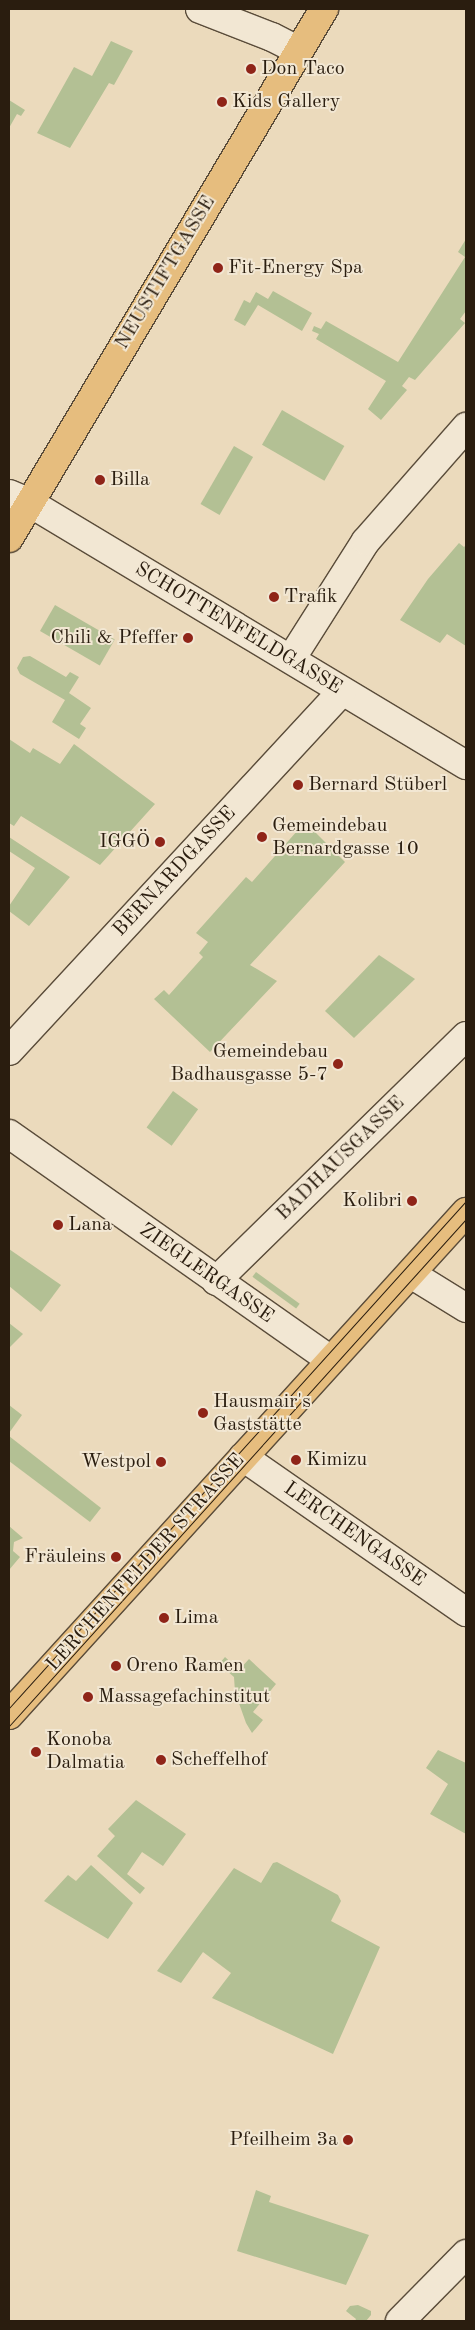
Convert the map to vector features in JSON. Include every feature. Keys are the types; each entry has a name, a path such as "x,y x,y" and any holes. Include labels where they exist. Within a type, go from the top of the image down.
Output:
{"main road":[{"name":"NEUSTIFTGASSE","path":"9,538 19,498 324,9"},
{"name":"LERCHENFELDER STRASSE","path":"9,1715 466,1212"}],"street":[{"path":"200,9 272,37 299,51"},
{"path":"290,659 366,541 466,427"},
{"name":"SCHOTTENFELDGASSE","path":"19,498 466,765"},
{"name":"BERNARDGASSE","path":"9,1051 342,692"},
{"name":"BADHAUSGASSE","path":"216,1281 466,1036"},
{"name":"ZIEGLERGASSE","path":"9,1134 330,1360"},
{"path":"411,1274 466,1308"},
{"name":"LERCHENGASSE","path":"242,1457 466,1612"},
{"path":"400,2321 466,2254"}],"green space":[{"path":"111,41 133,51 114,85 109,83 70,148 37,133 74,67 92,76"},
{"path":"9,100 25,110 21,116 17,114 9,128"},
{"path":"466,239 466,311 460,319 465,323 415,380 409,377 402,386 407,390 381,420 368,409 386,381 316,339 319,334 312,331 314,326 321,329 326,321 398,362 465,257 458,252"},
{"path":"273,291 312,313 302,331 258,305 245,326 234,320 244,300 250,303 256,292 268,299"},
{"path":"282,410 344,446 324,481 262,445"},
{"path":"234,446 253,457 220,515 201,504"},
{"path":"459,543 464,547 466,545 466,646 447,634 440,643 400,620 428,579"},
{"path":"55,605 115,640 100,665 40,631"},
{"path":"30,656 66,677 70,672 79,677 69,693 91,708 80,724 86,728 79,739 52,722 65,700 20,674 17,668 23,657"},
{"path":"9,739 30,753 33,748 60,764 74,744 155,804 100,865 21,816 14,826 9,823"},
{"path":"305,822 345,862 250,965 277,981 210,1052 154,999 164,990 169,995 203,957 199,953 208,942 196,933 246,877 252,882"},
{"path":"9,837 70,877 29,926 9,911 9,906 35,868 9,851"},
{"path":"379,955 415,979 354,1038 325,1011"},
{"path":"173,1091 198,1109 172,1146 147,1127"},
{"path":"9,1249 61,1285 41,1312 9,1286"},
{"path":"256,1272 300,1304 296,1309 252,1277"},
{"path":"9,1323 23,1334 9,1348"},
{"path":"9,1405 22,1415 9,1433"},
{"path":"9,1436 101,1508 90,1522 9,1461"},
{"path":"9,1526 23,1538 14,1542 13,1551 20,1557 9,1570"},
{"path":"225,1657 239,1670 249,1659 276,1684 253,1712 263,1720 252,1733 246,1723 235,1692 234,1677 219,1664"},
{"path":"438,1750 466,1763 466,1834 430,1814 448,1784 426,1768"},
{"path":"136,1800 186,1834 163,1866 142,1852 127,1874 145,1888 140,1894 97,1856 115,1836 108,1829"},
{"path":"277,1862 338,1895 341,1901 331,1921 380,1947 333,2054 212,1998 231,1973 203,1952 181,1983 157,1971 234,1868 261,1883 273,1863"},
{"path":"91,1865 133,1903 108,1939 44,1901 68,1875 76,1881"},
{"path":"256,2190 271,2196 269,2202 369,2235 346,2285 237,2251"},
{"path":"358,2305 371,2311 371,2315 366,2321 355,2321 356,2319 346,2311 350,2306"}],"tram line":[{"path":"9,1708 466,1201"},
{"path":"9,1726 466,1219"}],"place":[{"name":"Don Taco","path":"251,69"},
{"name":"Kids Gallery","path":"222,102"},
{"name":"Fit-Energy Spa","path":"218,268"},
{"name":"Billa","path":"100,480"},
{"name":"Trafik","path":"274,597"},
{"name":"Chili & Pfeffer","path":"188,638"},
{"name":"Bernard Stüberl","path":"298,785"},
{"name":"Gemeindebau Bernardgasse 10","path":"262,837"},
{"name":"IGGÖ","path":"160,842"},
{"name":"Gemeindebau Badhausgasse 5-7","path":"338,1064"},
{"name":"Kolibri","path":"412,1201"},
{"name":"Lana","path":"58,1225"},
{"name":"Hausmair's Gaststätte","path":"203,1413"},
{"name":"Kimizu","path":"296,1460"},
{"name":"Westpol","path":"161,1462"},
{"name":"Fräuleins","path":"116,1557"},
{"name":"Lima","path":"164,1618"},
{"name":"Oreno Ramen","path":"116,1666"},
{"name":"Massagefachinstitut","path":"88,1697"},
{"name":"Konoba Dalmatia","path":"36,1752"},
{"name":"Scheffelhof","path":"161,1760"},
{"name":"Pfeilheim 3a","path":"348,2140"}]}
